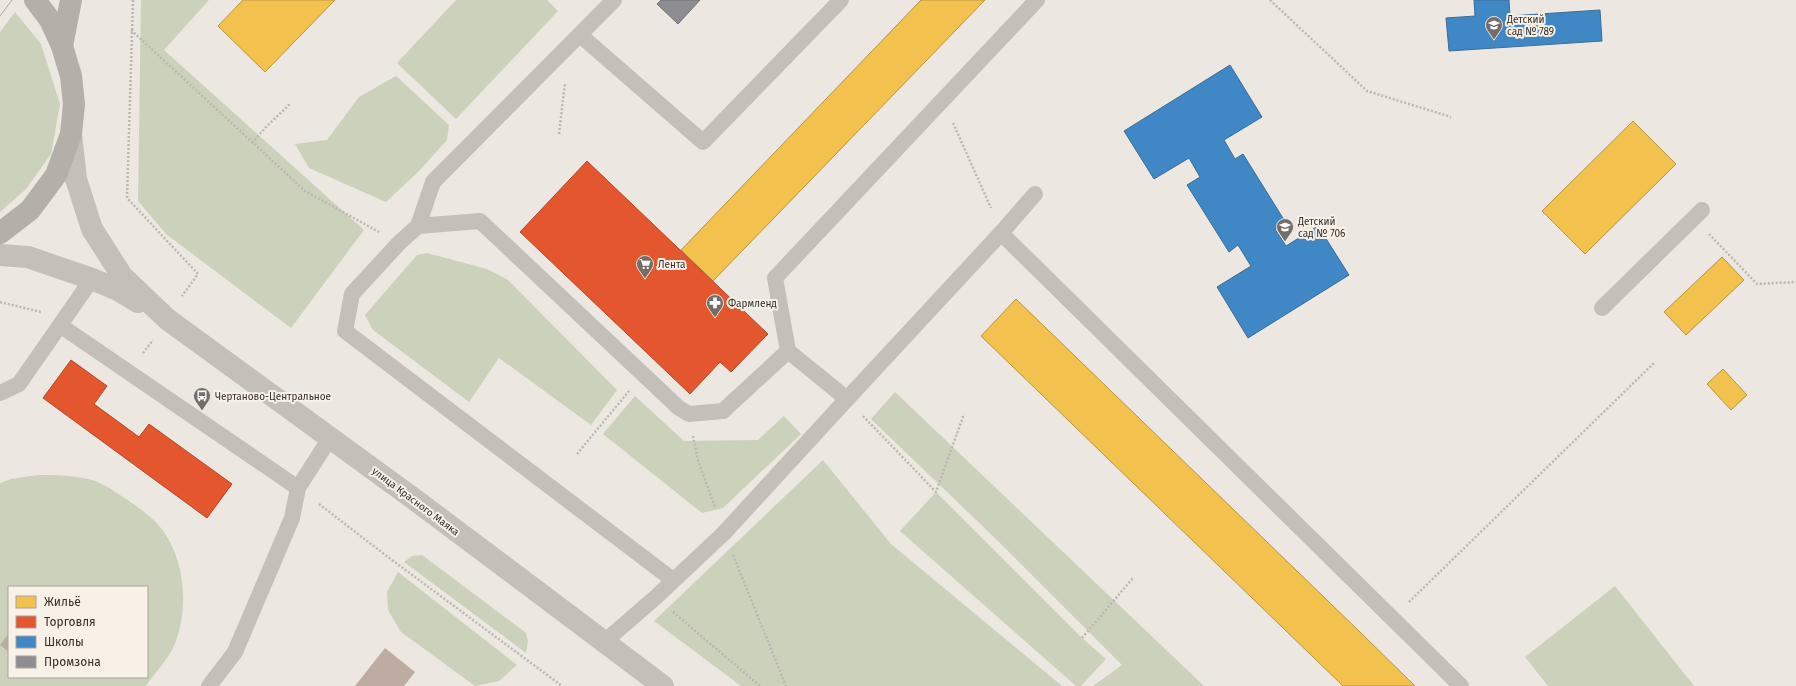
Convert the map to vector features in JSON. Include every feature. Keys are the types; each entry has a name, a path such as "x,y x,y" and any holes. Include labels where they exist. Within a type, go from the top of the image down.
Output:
{"main road":[{"path":"0,233 30,210 56,175 71,134 74,104 71,76 62,46 50,20 35,0"},
{"path":"62,46 71,0"}],"street":[{"name":"улица Красного Маяка","path":"71,134 76,179 92,228 122,276 167,319"},
{"name":"улица Красного Маяка","path":"0,255 28,257 92,279 118,290 167,319 330,438 663,686"}],"lane":[{"path":"614,0 433,182 418,226 399,243 352,294 345,331 673,580"},
{"path":"575,40 703,142 841,0"},
{"path":"847,399 788,351 775,278 1037,0"},
{"path":"603,642 656,597 724,533 1001,233 1035,194"},
{"path":"1602,308 1698,214"},
{"path":"418,226 480,221 642,374 679,408 689,414 723,412 788,351"},
{"path":"1001,233 1461,686"},
{"path":"0,393 19,384 61,326 92,279"},
{"path":"61,326 298,488"},
{"path":"210,686 235,652 292,518 298,488 330,438"}],"path":[{"path":"133,0 127,198 198,274 144,354 136,351"},
{"path":"1270,0 1366,90 1451,117"},
{"path":"131,30 304,191 399,243"},
{"path":"560,134 575,40"},
{"path":"943,99 1001,233"},
{"path":"252,143 266,127 292,103"},
{"path":"1698,214 1757,284 1796,282"},
{"path":"0,302 39,311 61,326"},
{"path":"1392,619 1655,362"},
{"path":"578,454 642,374"},
{"path":"847,399 936,492 964,414"},
{"path":"698,460 724,533 786,686"},
{"path":"298,488 562,686"},
{"path":"1082,638 1132,578"},
{"path":"656,597 760,686"}],"green space":[{"path":"141,0 209,0 164,50 364,230 291,328 166,234 138,201"},
{"path":"456,0 547,0 558,11 456,119 397,63"},
{"path":"15,12 41,44 60,104 51,154 26,189 0,212 0,32"},
{"path":"396,76 449,125 447,140 419,171 386,202 309,168 295,144 327,140 359,97"},
{"path":"427,253 487,269 508,280 617,390 591,425 499,358 469,402 373,330 365,315 417,255"},
{"path":"895,392 1204,686 1093,686 1122,665 997,540 871,419"},
{"path":"635,396 684,441 758,440 784,416 801,434 723,508 702,513 603,434"},
{"path":"823,460 891,544 1062,686 741,686 654,621"},
{"path":"38,475 74,476 88,479 111,489 131,502 145,512 161,528 176,555 180,570 183,601 182,617 174,646 165,661 146,686 0,686 0,483 11,479"},
{"path":"936,492 1082,638 1106,659 1081,686 1076,686 900,531"},
{"path":"422,555 526,633 528,641 526,653 404,562 412,556"},
{"path":"398,572 517,665 499,681 475,686 401,632 388,610 387,592"},
{"path":"1615,586 1694,686 1548,686 1525,657"}],"building: Жильё":[{"path":"243,0 335,0 265,72 218,26"},
{"path":"921,0 985,0 713,281 681,250"},
{"path":"1633,121 1676,164 1585,254 1542,211"},
{"path":"1722,257 1744,280 1686,335 1664,312"},
{"path":"1016,299 1415,686 1343,686 981,336"},
{"path":"1723,369 1747,395 1731,410 1707,384"}],"building: Торговля":[{"path":"587,161 768,334 731,372 720,362 690,394 520,232"},
{"path":"71,360 107,386 94,404 139,437 149,424 232,484 207,518 43,398"}],"building: Школы":[{"path":"1474,0 1509,0 1510,16 1600,10 1602,41 1449,51 1446,18 1475,16"},
{"path":"1230,65 1262,117 1224,140 1235,159 1243,154 1286,223 1275,229 1286,246 1318,226 1349,275 1248,338 1217,287 1251,266 1238,245 1229,252 1187,185 1200,177 1189,158 1154,179 1124,131"}],"building: Промзона":[{"path":"661,0 700,0 678,24 657,4"}],"building: Прочее":[{"path":"8,634 8,651 0,645"},
{"path":"385,648 415,672 404,686 355,686"}],"tram line":[{"path":"0,16 12,0"}],"place":[{"name":"Детский сад № 789","path":"1494,40"},
{"name":"Детский сад № 706","path":"1285,242"},
{"name":"Лента","path":"645,279"},
{"name":"Фармленд","path":"715,318"},
{"name":"Чертаново-Центральное","path":"202,411"}]}
